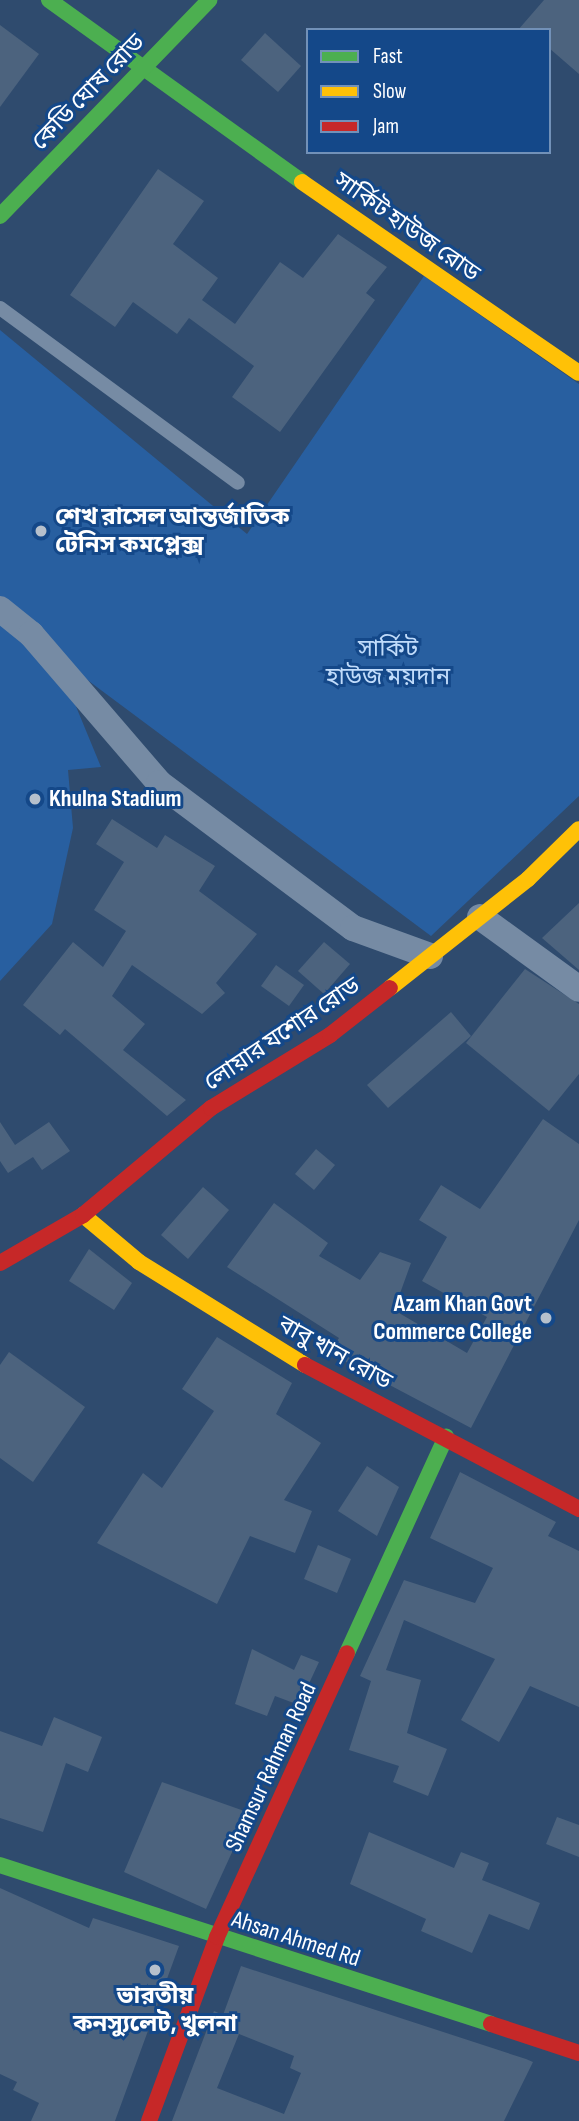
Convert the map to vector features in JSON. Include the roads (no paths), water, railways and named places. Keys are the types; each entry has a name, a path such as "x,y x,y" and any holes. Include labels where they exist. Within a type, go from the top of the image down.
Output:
{"street":[{"name":"সার্কিট হাউজ রোড","path":"49,0 141,71 579,373"},
{"name":"কেডি ঘোষ রোড","path":"0,216 209,0"},
{"path":"0,608 38,643 159,783 354,928 430,956"},
{"name":"লোয়ার যশোর রোড","path":"0,1263 83,1215 211,1108 330,1035 480,917 579,829"},
{"path":"480,917 579,989"},
{"name":"বাবু খান রোড","path":"83,1215 139,1262 292,1358 579,1509"},
{"name":"Shamsur Rahman Road","path":"149,2121 217,1937 446,1437"},
{"name":"Ahsan Ahmed Rd","path":"0,1865 579,2053"}],"lane":[{"path":"0,308 238,483"}],"place":[{"name":"শেখ রাসেল আন্তর্জাতিক টেনিস কমপ্লেক্স","path":"41,531"},
{"name":"Khulna Stadium","path":"35,799"},
{"name":"Azam Khan Govt Commerce College","path":"546,1318"},
{"name":"ভারতীয় কনস্যুলেট, খুলনা","path":"155,1970"}],"park label":[{"name":"সার্কিট হাউজ ময়দান","path":"388,663"}]}
